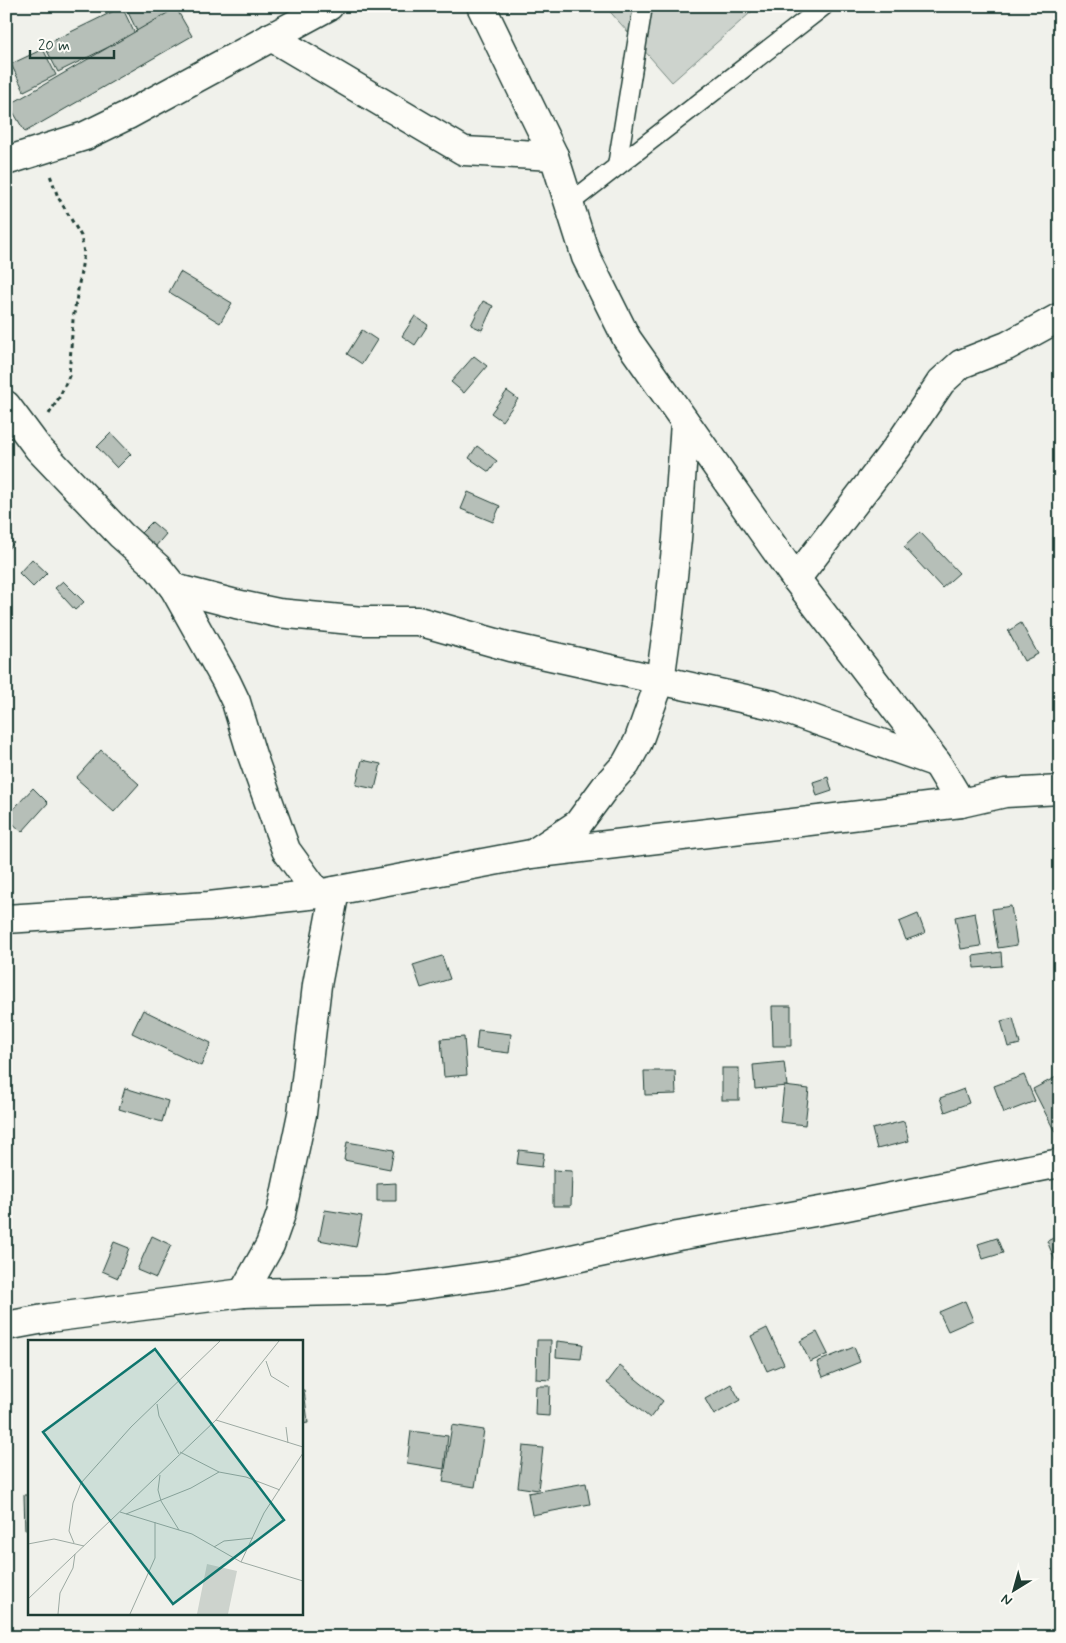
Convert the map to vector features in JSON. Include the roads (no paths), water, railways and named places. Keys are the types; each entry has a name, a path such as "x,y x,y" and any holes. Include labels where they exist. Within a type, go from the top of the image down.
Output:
{"street":[{"path":"6,161 86,136 329,6"},
{"path":"481,6 554,156 586,257 627,338 796,579 936,763 961,803"},
{"path":"271,37 464,151 554,156"},
{"path":"796,579 898,446 941,382 961,364 1007,346 1060,317"},
{"path":"6,405 38,448 158,568 174,588 236,702 252,755 286,850 327,892"},
{"path":"531,854 578,824 606,786 626,764 638,742 660,681 676,548 685,422"},
{"path":"174,588 278,613 362,621 418,621 510,647 773,705 936,763"},
{"path":"6,919 209,906 327,892 531,854 961,803 1005,793 1060,790"},
{"path":"243,1293 270,1245 281,1214 302,1114 327,892"},
{"path":"6,1326 49,1318 243,1293 387,1290 502,1274 678,1236 837,1208 1060,1163"}],"lane":[{"path":"617,166 643,6"},
{"path":"570,204 824,6"}]}
